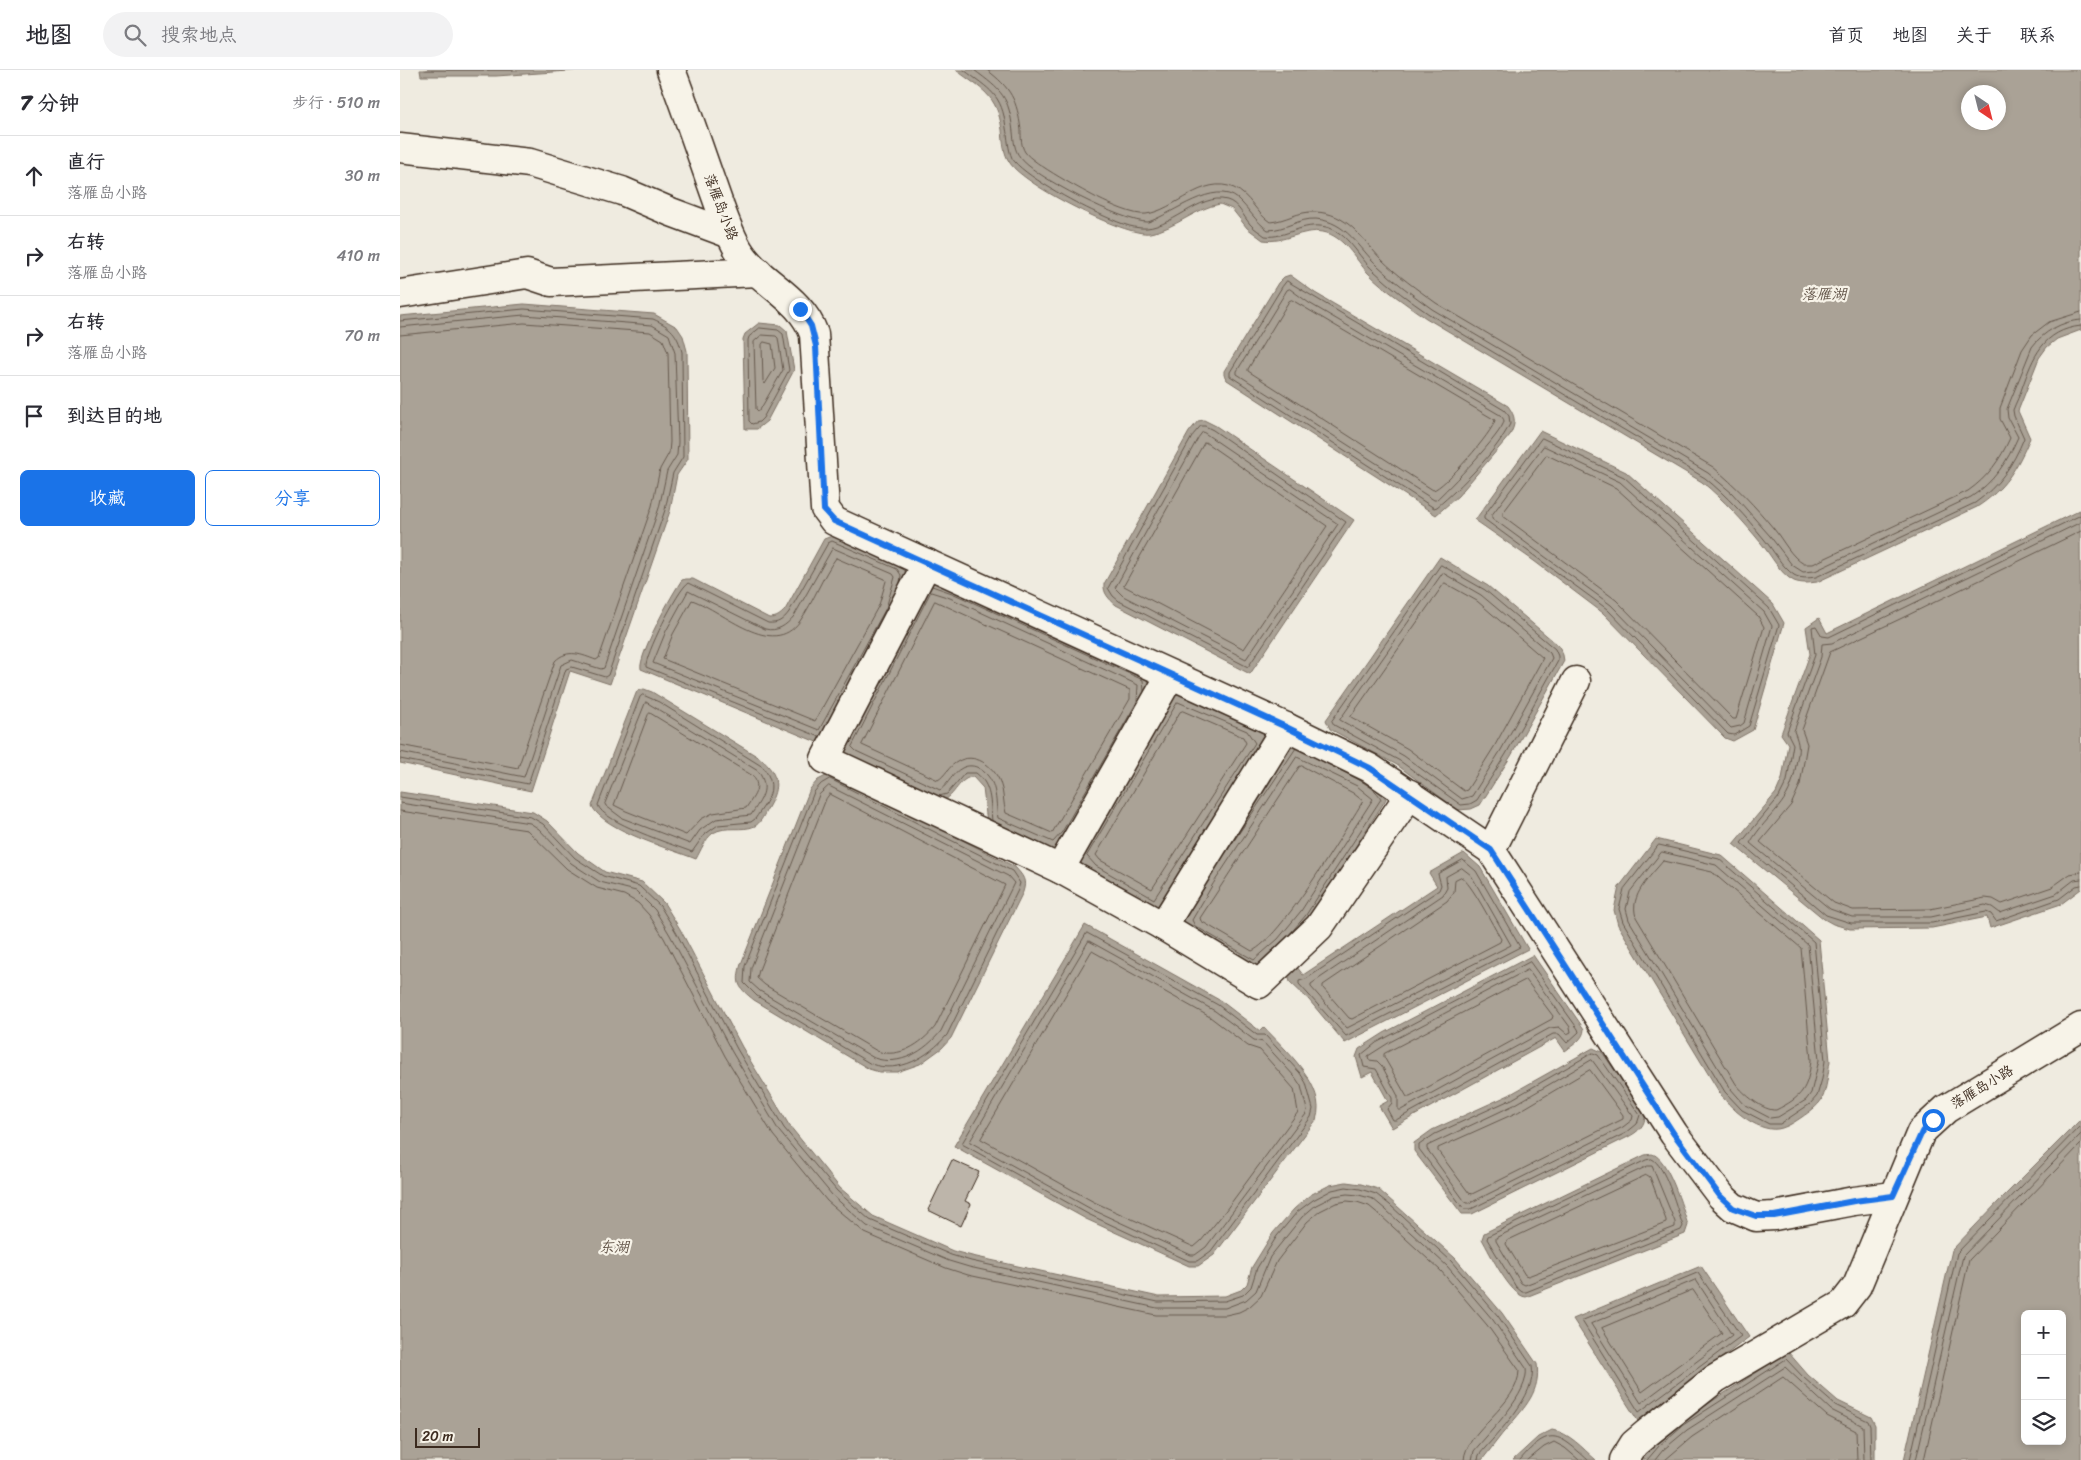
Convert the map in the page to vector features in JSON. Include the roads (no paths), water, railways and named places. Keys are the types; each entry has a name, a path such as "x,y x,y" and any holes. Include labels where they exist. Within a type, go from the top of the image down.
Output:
{"street":[{"name":"落雁岛小路","path":"671,70 730,234 745,258 758,272 790,298 800,309 807,318 814,334 824,510 828,516 834,521 1170,676 1286,727 1370,768 1491,850 1674,1134 1704,1176 1720,1196 1733,1208 1756,1216 1774,1216 1854,1201 1893,1196 1922,1132 1933,1120 1946,1109 2081,1028"},
{"path":"400,148 530,163 622,191 730,234"},
{"path":"400,294 527,274 551,282 758,272"},
{"path":"927,563 825,759 1060,869 1163,926 1259,984 1319,927 1410,794"},
{"path":"1060,869 1170,676"},
{"path":"1491,850 1576,681"},
{"path":"1163,926 1286,727"},
{"path":"1624,1460 1634,1444 1646,1433 1715,1379 1843,1304 1856,1286 1893,1196"}],"water":[{"path":"420,70 583,70 496,76 421,76"},
{"name":"落雁湖","path":"956,70 2081,70 2081,330 2057,339 2047,347 2039,358 2018,411 2030,438 2015,468 1995,493 1977,507 1817,582 1797,582 1784,574 1740,519 1702,482 1426,318 1396,297 1368,273 1337,238 1330,234 1315,231 1278,240 1263,240 1247,228 1232,209 1220,204 1211,206 1159,231 1150,233 1137,232 1098,218 1034,184 1010,163 1003,143 1000,118 992,100 981,88"},
{"path":"1290,275 1315,293 1508,406 1511,410 1514,420 1510,435 1458,496 1436,515 1227,380 1224,371 1278,283 1284,277"},
{"path":"524,304 654,314 677,327 683,336 687,351 688,459 677,475 670,511 610,684 570,671 531,791 400,763 400,316"},
{"path":"759,323 780,325 787,331 794,370 767,421 757,429 745,429 743,339 745,334"},
{"path":"1204,420 1216,426 1354,520 1250,674 1116,605 1104,590 1104,584 1189,432 1198,421"},
{"path":"1540,431 1626,472 1773,604 1784,623 1753,730 1733,741 1725,738 1603,613 1534,561 1475,520"},
{"path":"2080,510 2081,889 2061,904 1990,928 1987,917 1932,928 1850,929 1824,919 1733,844 1776,793 1782,779 1788,744 1781,734 1810,654 1806,627 1819,618 1827,633"},
{"path":"832,536 901,565 907,576 819,743 641,669 641,662 650,639 664,610 682,580 693,579 769,618 774,617 780,615 785,610 824,539"},
{"path":"1440,557 1488,586 1559,646 1564,661 1511,756 1480,805 1471,809 1458,810 1397,765 1330,729 1326,720"},
{"path":"926,581 939,581 1150,680 1149,702 1054,854 987,823 983,788 973,777 964,780 950,796 942,801 842,752"},
{"path":"644,689 652,692 760,758 775,777 774,796 758,823 750,828 723,829 713,833 705,841 696,859 623,831 599,815 592,806 637,691"},
{"path":"1175,690 1257,724 1266,737 1164,908 1154,912 1077,863"},
{"path":"1292,743 1359,775 1381,791 1386,799 1310,918 1262,970 1179,923"},
{"path":"830,774 1015,867 1024,881 1023,892 951,1038 942,1048 920,1064 897,1072 879,1072 869,1069 754,1000 742,989 739,981 738,976 741,964 810,789 818,780"},
{"name":"东湖","path":"400,792 533,812 547,821 578,853 605,872 642,882 664,903 680,929 742,1047 789,1125 840,1188 873,1216 953,1251 972,1256 1159,1297 1225,1296 1241,1290 1247,1284 1252,1267 1273,1233 1294,1209 1310,1195 1330,1185 1346,1182 1361,1184 1378,1189 1455,1258 1502,1313 1537,1364 1537,1382 1530,1398 1482,1460 400,1460"},
{"path":"1656,839 1721,855 1819,940 1830,1061 1827,1080 1824,1095 1818,1104 1787,1126 1774,1129 1756,1125 1726,1101 1618,925 1614,910 1619,887"},
{"path":"1464,853 1480,867 1528,949 1345,1043 1309,1000 1290,982 1287,970 1294,963 1303,975 1437,886 1429,873"},
{"path":"1085,925 1221,1001 1260,1031 1264,1027 1302,1069 1316,1094 1318,1107 1316,1120 1214,1255 1198,1266 1189,1266 1086,1219 954,1146"},
{"path":"1533,955 1584,1029 1580,1039 1565,1051 1556,1038 1392,1128 1379,1106 1388,1101 1372,1072 1362,1077 1356,1057 1359,1049 1384,1033"},
{"path":"1593,1048 1602,1052 1645,1114 1641,1128 1628,1137 1472,1214 1462,1214 1414,1151 1414,1143 1432,1130 1509,1095"},
{"path":"2081,1119 2081,1460 1904,1460 1952,1250"},
{"path":"1652,1154 1658,1157 1664,1164 1679,1197 1688,1225 1685,1234 1526,1297 1520,1295 1507,1282 1482,1239 1484,1233 1645,1155"},
{"path":"1701,1266 1749,1337 1638,1421 1573,1319"},
{"path":"1788,1352 1808,1375 1838,1401 1871,1417 1875,1425 1875,1460 1641,1460 1655,1442 1680,1422"},
{"path":"1552,1430 1570,1438 1596,1460 1513,1460 1538,1437"}]}
